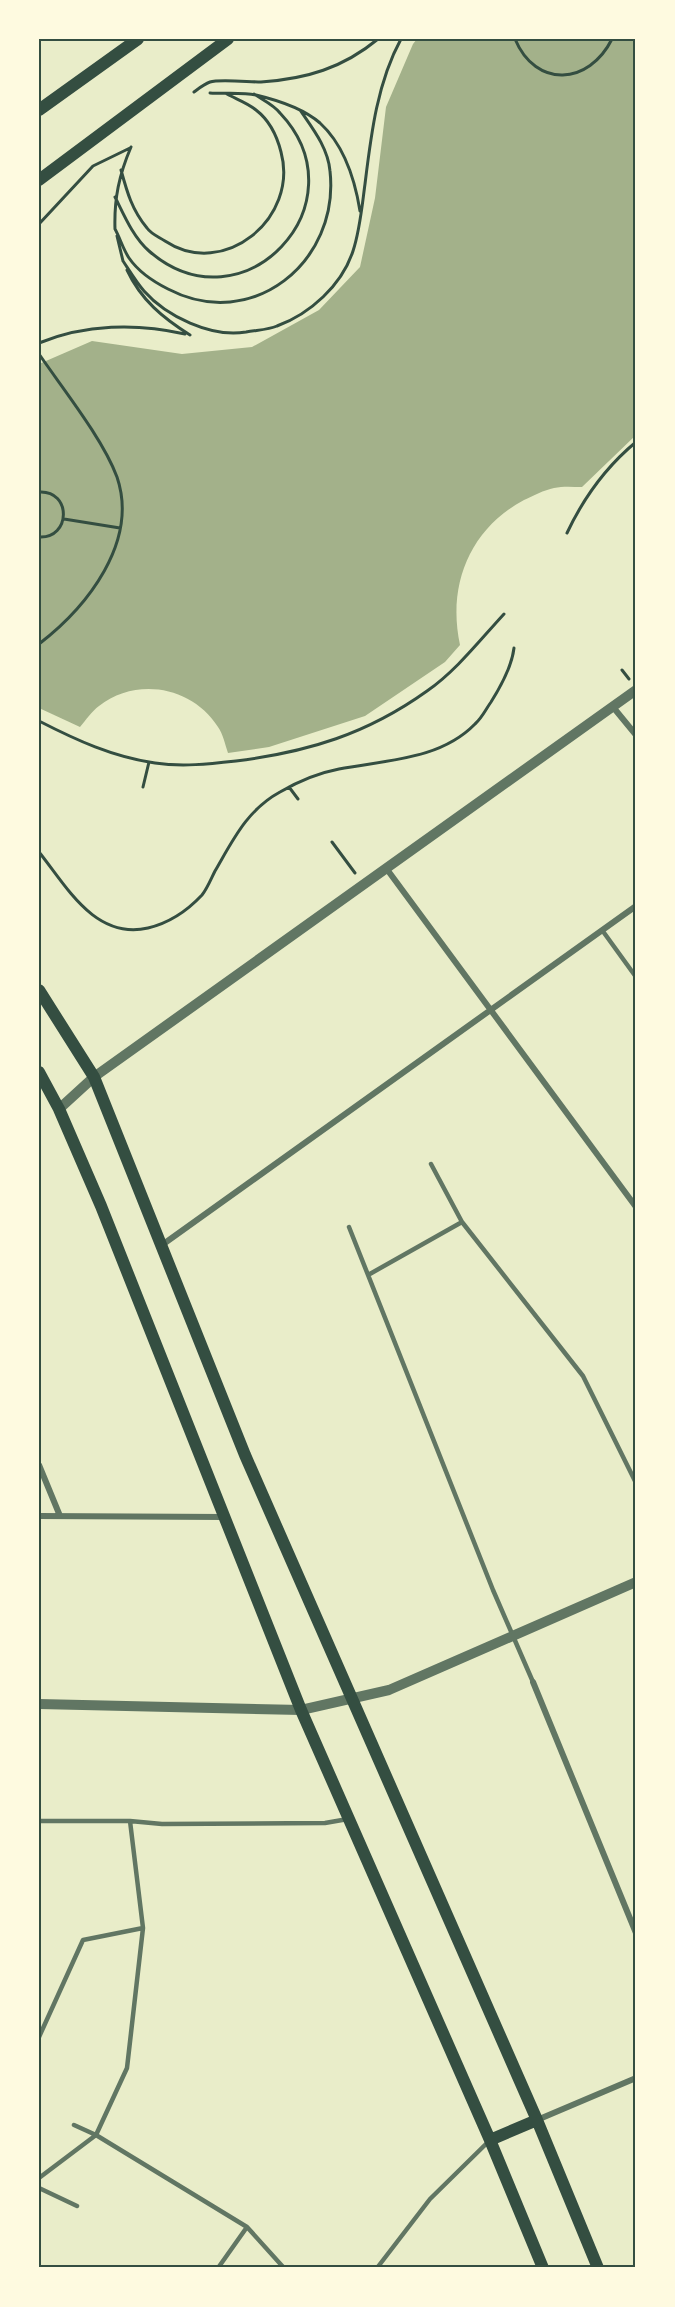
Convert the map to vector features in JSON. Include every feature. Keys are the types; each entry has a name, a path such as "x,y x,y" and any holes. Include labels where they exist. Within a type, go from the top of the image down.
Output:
{"main road":[{"path":"39,110 138,39"},
{"path":"39,180 228,39"},
{"path":"39,990 93,1077 245,1455 537,2120 598,2268"},
{"path":"39,1072 59,1109 108,1222 302,1710 490,2140 543,2268"},
{"path":"490,2140 537,2120"}],"street":[{"path":"59,1109 93,1077 636,690"},
{"path":"613,707 636,735"},
{"path":"386,868 636,1207"},
{"path":"161,1245 636,906"},
{"path":"39,1465 60,1516"},
{"path":"39,1516 225,1517"},
{"path":"39,1704 302,1710 389,1690 636,1582"},
{"path":"533,1682 636,1933"},
{"path":"537,2120 636,2078"}],"lane":[{"path":"602,930 636,977"},
{"path":"431,1164 462,1222 583,1376 636,1483"},
{"path":"368,1275 462,1222"},
{"path":"349,1227 533,1682"},
{"path":"39,1821 130,1821 162,1824 314,1823 349,1818"},
{"path":"39,2178 96,2135 127,2068 143,1928 130,1821"},
{"path":"39,2037 83,1940 143,1928"},
{"path":"74,2125 96,2135 247,2227 284,2268"},
{"path":"377,2268 430,2199 490,2140"},
{"path":"39,2188 77,2206"},
{"path":"218,2268 247,2227"}],"path":[{"path":"194,92 210,82 290,79 321,72 352,59 378,39"},
{"path":"123,261 144,291 171,314 205,329 240,333 258,330 276,326 308,310 335,285 352,253 361,218 376,108 386,75 401,39"},
{"path":"515,39 520,51 531,63 545,72 560,75 576,74 592,66 605,54 612,39"},
{"path":"210,93 254,94 300,110 320,124 344,158 352,176 361,218"},
{"path":"121,170 130,203 148,230 175,248 207,253 238,246 264,226 270,217 281,198 285,166 277,135 256,110 227,94"},
{"path":"115,197 129,226 147,250 171,267 200,277 230,276 259,266 283,248 300,223 308,194 308,164 298,135 279,111 254,94"},
{"path":"115,229 130,258 153,282 183,297 216,303 227,302 249,299 279,285 305,263 311,254 322,235 331,203 330,169 320,138 300,110"},
{"path":"39,224 93,166 131,147 121,170 115,197 115,229 123,261 134,284 149,305 168,322 190,335 149,327 111,327 77,332 39,342"},
{"path":"39,354 111,463 120,495 120,528 109,561 92,591 73,613 39,644"},
{"path":"567,533 593,489 636,442"},
{"path":"39,492 52,494 58,499 64,512 64,519 57,532 50,536 39,537"},
{"path":"64,519 120,528"},
{"path":"39,722 74,739 107,751 150,762 210,765 276,756 336,740 428,691 504,614"},
{"path":"39,852 73,897 94,917 117,928 146,928 177,917 203,894 234,835 252,812 289,787 308,777 328,772 410,757 448,744 476,724 497,693 513,658 514,648"},
{"path":"143,787 150,762"},
{"path":"289,787 298,799"},
{"path":"332,842 363,885"}],"shaded area":[{"path":"417,39 636,39 636,435 582,487 557,487 539,493 505,512 489,526 467,561 460,580 457,623 460,645 445,662 365,716 269,747 228,753 220,730 207,713 194,702 163,690 130,691 114,697 96,708 80,727 39,708 39,364 92,341 182,354 252,347 319,310 360,267 375,198 386,107"}]}
